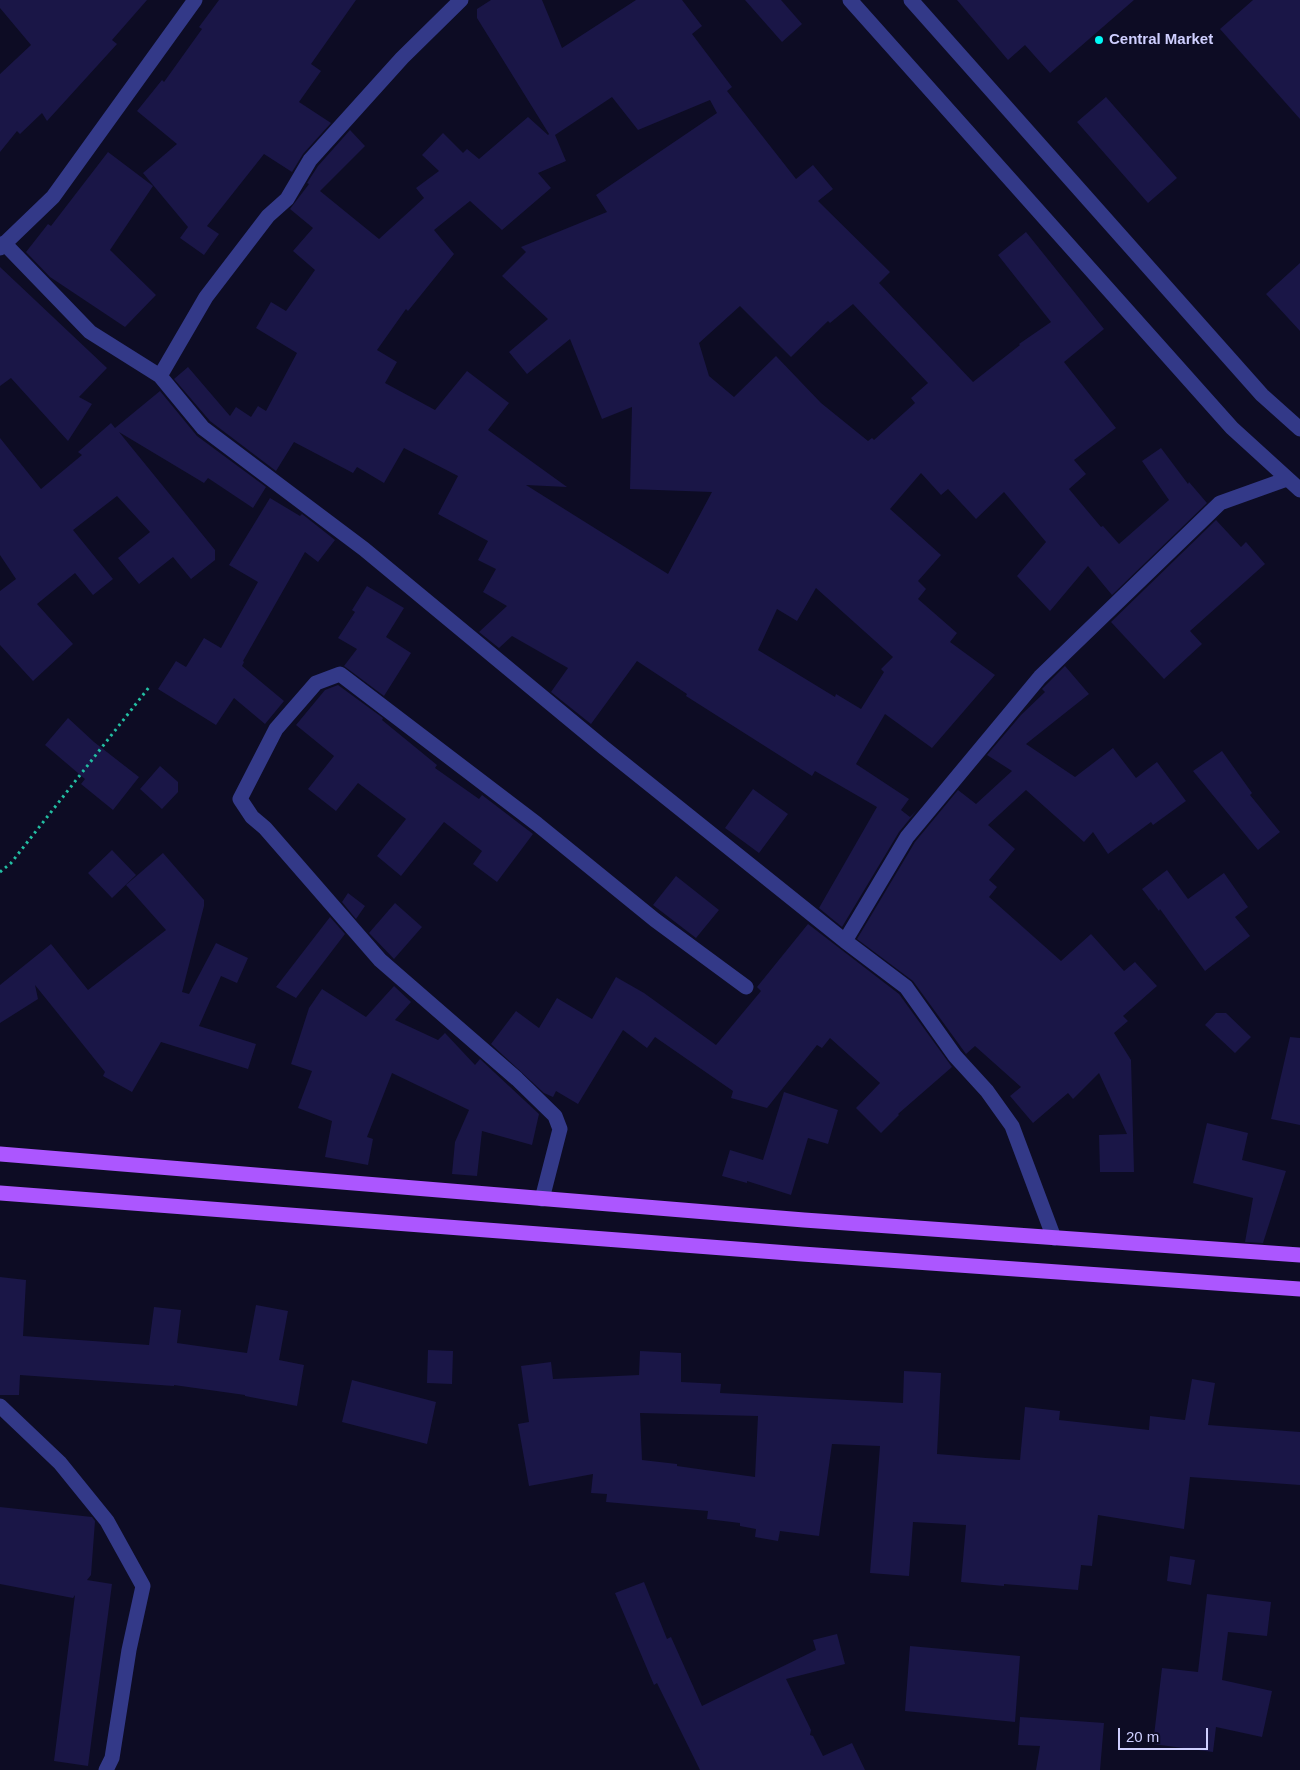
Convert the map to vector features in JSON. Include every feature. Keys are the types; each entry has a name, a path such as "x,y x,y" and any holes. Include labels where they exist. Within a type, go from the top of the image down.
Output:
{"main road":[{"path":"0,1154 1054,1238 1300,1255"},
{"path":"0,1193 822,1256 1300,1289"}],"street":[{"path":"195,0 54,197 2,245 90,332 160,376 203,428 364,549 603,747 845,942 906,987 955,1056 987,1091 1012,1126 1054,1238"},
{"path":"160,376 206,297 268,216 287,199 310,160 402,58 461,0"},
{"path":"850,0 1232,428 1300,490"},
{"path":"910,0 1262,395 1300,429"},
{"path":"845,942 907,837 1040,678 1220,503 1287,479"},
{"path":"542,1198 560,1129 555,1116 517,1079 380,960 272,835 252,817 240,799 276,729 316,683 340,674 537,824 655,920 746,987"},
{"path":"0,1406 60,1463 107,1521 143,1586 129,1650 112,1758 106,1770"}],"path":[{"path":"0,872 11,864 150,686"}],"building":[{"path":"0,0 147,0 112,40 117,44 47,121 42,113 20,134 17,131 0,152 0,74 31,45 0,8"},
{"path":"219,0 356,0 311,64 321,71 299,102 331,123 303,154 292,172 264,154 207,226 219,234 204,255 180,238 188,227 143,173 177,144 137,111 162,80 164,82 202,29 199,27"},
{"path":"491,0 542,0 562,48 636,0 682,0 702,26 692,34 732,87 727,91 796,179 813,165 833,189 818,201 890,272 879,283 973,382 1019,344 1051,322 998,255 1026,232 1104,329 1064,362 1116,428 1074,460 1086,474 1069,489 1101,527 1103,526 1119,544 1169,500 1142,461 1161,448 1188,484 1189,482 1207,503 1112,595 1088,566 1050,611 1017,576 1046,542 1004,492 976,519 948,489 941,495 921,473 890,509 941,555 918,581 926,589 918,599 957,633 950,642 995,675 932,748 885,714 856,764 909,799 901,810 910,817 917,810 899,832 842,927 819,908 877,807 815,771 812,776 686,696 687,694 637,661 591,724 551,692 568,668 512,636 499,648 479,632 507,606 483,592 496,569 478,560 488,541 438,514 458,476 404,448 384,483 357,467 353,473 294,442 276,471 210,421 174,379 188,367 230,416 236,407 251,417 258,406 266,411 297,353 256,328 271,302 286,311 315,270 293,251 313,228 290,209 309,184 307,183 318,166 350,130 365,146 320,191 379,239 424,198 416,188 439,171 422,155 443,133 463,153 467,149 479,159 528,117 549,134 477,18 477,9","holes":["612,97 638,130 710,100 717,113 596,195 607,212 521,247 526,252 502,276 548,319 509,352 527,374 570,339 602,419 632,407 630,489 712,492 668,574 526,485 567,487 488,430 509,403 467,371 435,410 385,383 397,362 377,350 406,309 408,311 454,254 434,230 470,201 502,230 551,188 538,173 566,161 555,135","853,304 928,383 911,398 915,403 874,440 872,438 868,441 821,403 776,356 734,397 709,376 699,343 740,306 791,357 828,321 830,323","816,588 893,657 881,669 884,672 861,709 836,694 835,697 758,650 777,609 797,621"]},
{"path":"745,0 781,0 802,24 782,42"},
{"path":"957,0 1134,0 1050,73 1025,45 1008,60"},
{"path":"1253,0 1300,0 1300,119 1220,29"},
{"path":"1106,97 1177,178 1148,203 1077,122"},
{"path":"108,152 153,186 110,250 156,295 125,327 50,277 26,252 48,224 51,226"},
{"path":"1300,263 1300,331 1266,294"},
{"path":"0,267 107,368 79,397 92,404 68,441 11,378 0,386"},
{"path":"160,391 197,436 266,487 253,508 208,478 204,483 119,432 215,550 215,560 191,579 173,557 139,584 118,558 150,532 117,496 73,530 113,579 93,595 75,573 37,604 73,644 33,681 0,645 0,591 16,579 0,555 0,438 41,489 82,455 78,452 111,423 115,428"},
{"path":"270,498 300,516 302,514 335,540 318,562 305,552 243,661 242,666 284,701 265,724 234,698 216,725 158,689 176,661 186,667 204,638 221,648 258,582 229,565"},
{"path":"1216,520 1241,547 1246,542 1265,564 1190,631 1202,644 1164,679 1111,622"},
{"path":"367,586 404,608 386,637 411,653 384,696 344,666 357,649 338,638 355,612 352,610"},
{"path":"1065,666 1089,694 1026,744 1075,777 1113,748 1136,778 1157,762 1186,801 1153,825 1151,822 1108,854 1093,832 1084,842 1026,790 988,825 1015,849 989,880 997,887 989,897 1061,961 1091,934 1124,971 1135,962 1157,986 1123,1016 1128,1021 1114,1033 1131,1060 1134,1172 1100,1172 1099,1135 1127,1134 1099,1073 1073,1099 1068,1093 1033,1123 1010,1096 1021,1087 975,1046 966,1054 913,981 857,939 915,842 958,790 976,804 1012,771 987,755 1021,715 1045,692 1042,689"},
{"path":"338,685 383,718 382,720 437,765 435,768 479,799 482,795 533,834 497,882 473,864 482,851 444,822 401,876 377,856 406,819 358,783 336,811 308,789 334,756 296,725 325,690"},
{"path":"68,718 94,742 139,777 113,810 81,784 85,779 45,745"},
{"path":"1222,751 1252,793 1250,795 1280,832 1258,850 1193,771"},
{"path":"160,766 178,782 178,792 162,809 140,789"},
{"path":"753,789 788,814 759,853 725,828"},
{"path":"112,850 136,875 112,898 88,873"},
{"path":"163,853 204,900 182,992 189,994 216,943 248,958 237,983 221,976 199,1026 256,1044 248,1069 161,1042 132,1092 103,1076 105,1072 35,985 38,999 0,1023 0,985 51,944 88,990 166,930 126,885"},
{"path":"1167,870 1188,899 1224,873 1248,907 1235,917 1250,936 1205,971 1160,909 1159,911 1142,889"},
{"path":"676,876 719,910 696,938 653,905"},
{"path":"348,893 365,906 356,919 342,902"},
{"path":"395,903 422,927 394,959 369,933"},
{"path":"330,917 345,934 296,998 276,987"},
{"path":"808,924 899,994 952,1067 898,1114 881,1133 856,1108 880,1083 830,1038 822,1048 817,1045 767,1108 731,1098 733,1091 655,1037 647,1048 623,1030 578,1104 556,1091 553,1097 544,1093 491,1044 516,1011 539,1028 557,998 592,1019 616,977 644,993 716,1045 761,991 757,987"},
{"path":"394,986 411,1002 395,1020 438,1040 445,1033 475,1065 480,1059 539,1114 532,1145 482,1131 477,1176 452,1174 455,1142 469,1110 392,1073 367,1137 373,1139 368,1165 325,1157 332,1121 298,1108 312,1071 291,1064 309,1008 322,989 366,1017"},
{"path":"1216,1013 1226,1013 1251,1037 1235,1053 1205,1025"},
{"path":"1290,1037 1300,1038 1300,1125 1271,1119"},
{"path":"784,1092 838,1110 828,1144 808,1138 791,1195 747,1181 747,1183 722,1176 730,1150 763,1160"},
{"path":"1207,1123 1248,1133 1242,1160 1286,1171 1263,1243 1245,1242 1253,1198 1193,1183"},
{"path":"0,1277 26,1280 23,1336 149,1345 154,1307 181,1310 177,1343 247,1353 256,1305 288,1311 279,1360 304,1365 297,1406 245,1395 174,1385 20,1375 19,1395 0,1395"},
{"path":"428,1350 453,1351 452,1384 427,1383"},
{"path":"640,1351 681,1353 681,1382 721,1384 720,1393 903,1403 904,1371 941,1373 937,1454 1020,1460 1025,1407 1060,1411 1059,1420 1149,1430 1150,1416 1185,1420 1192,1379 1215,1383 1208,1425 1300,1432 1300,1485 1190,1477 1184,1529 1098,1515 1092,1566 1081,1565 1078,1590 961,1582 966,1525 913,1522 909,1576 870,1573 880,1446 832,1444 819,1536 780,1531 778,1541 755,1537 756,1529 740,1526 740,1523 707,1519 708,1511 606,1502 607,1494 591,1493 593,1474 529,1486 518,1424 529,1422 521,1366 551,1362 553,1379 639,1375","holes":["640,1413 758,1416 755,1477 642,1460"]},
{"path":"352,1380 436,1402 427,1444 342,1422"},
{"path":"0,1507 92,1517 95,1521 91,1575 87,1580 112,1584 88,1766 54,1761 75,1595 73,1598 0,1584"},
{"path":"1170,1556 1195,1560 1191,1585 1167,1581"},
{"path":"644,1582 667,1639 671,1637 702,1706 816,1650 813,1640 837,1634 845,1664 786,1679 811,1730 810,1735 813,1736 823,1756 852,1743 865,1770 700,1770 657,1683 654,1685 615,1593"},
{"path":"1207,1594 1271,1602 1267,1636 1228,1632 1222,1680 1272,1691 1262,1737 1216,1727 1213,1752 1153,1744 1162,1668 1198,1672"},
{"path":"910,1646 1020,1656 1015,1722 905,1711"},
{"path":"1020,1717 1104,1723 1100,1770 1036,1770 1040,1746 1018,1745"}],"place":[{"name":"Central Market","path":"1099,40"}]}
